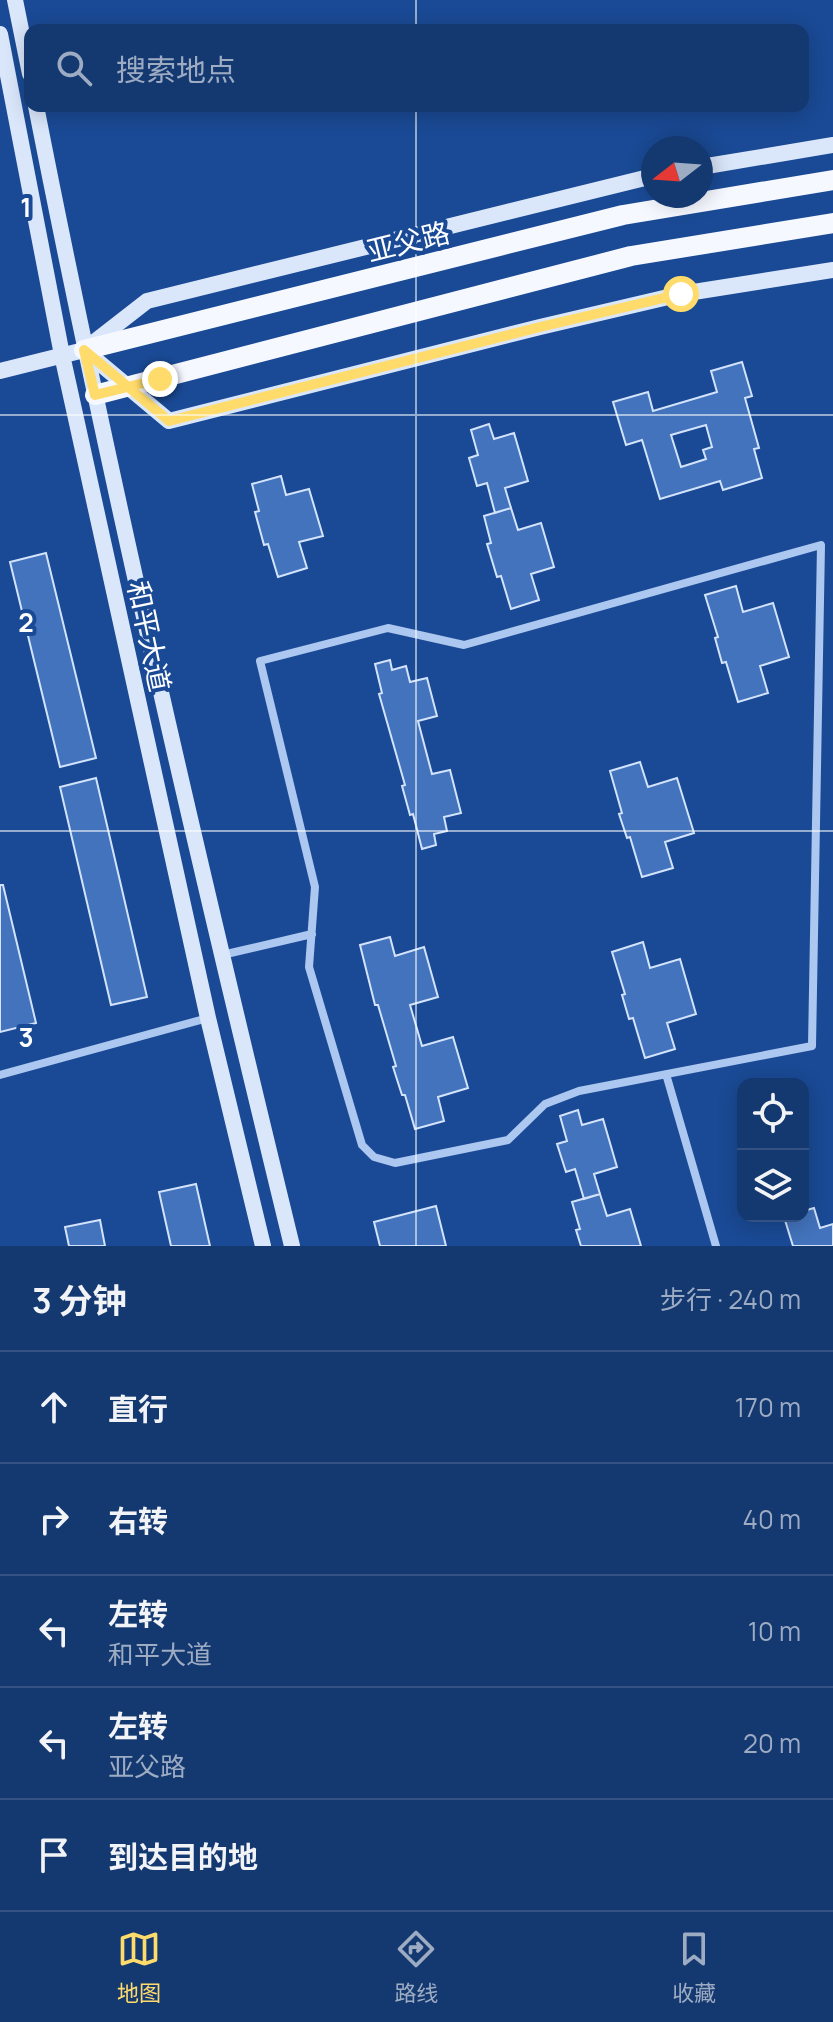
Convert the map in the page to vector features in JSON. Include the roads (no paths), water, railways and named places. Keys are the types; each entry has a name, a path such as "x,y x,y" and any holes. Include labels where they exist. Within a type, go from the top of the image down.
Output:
{"main road":[{"path":"15,0 24,44"},
{"name":"和平大道","path":"0,34 62,355 208,1018 263,1246"},
{"name":"和平大道","path":"37,112 84,350 292,1246"},
{"path":"713,165 833,145"},
{"path":"641,179 147,301 84,350 169,421 667,298 833,270"},
{"name":"亚父路","path":"0,371 623,215 833,180"},
{"path":"95,395 631,256 833,223"}],"street":[{"path":"821,545 812,1046 579,1091 545,1104 508,1140 395,1163 374,1157 362,1145 309,967 312,934 315,887 260,661 388,628 464,645 821,545"},
{"path":"222,955 312,934"},
{"path":"0,1075 208,1018"},
{"path":"666,1074 716,1246"}]}
